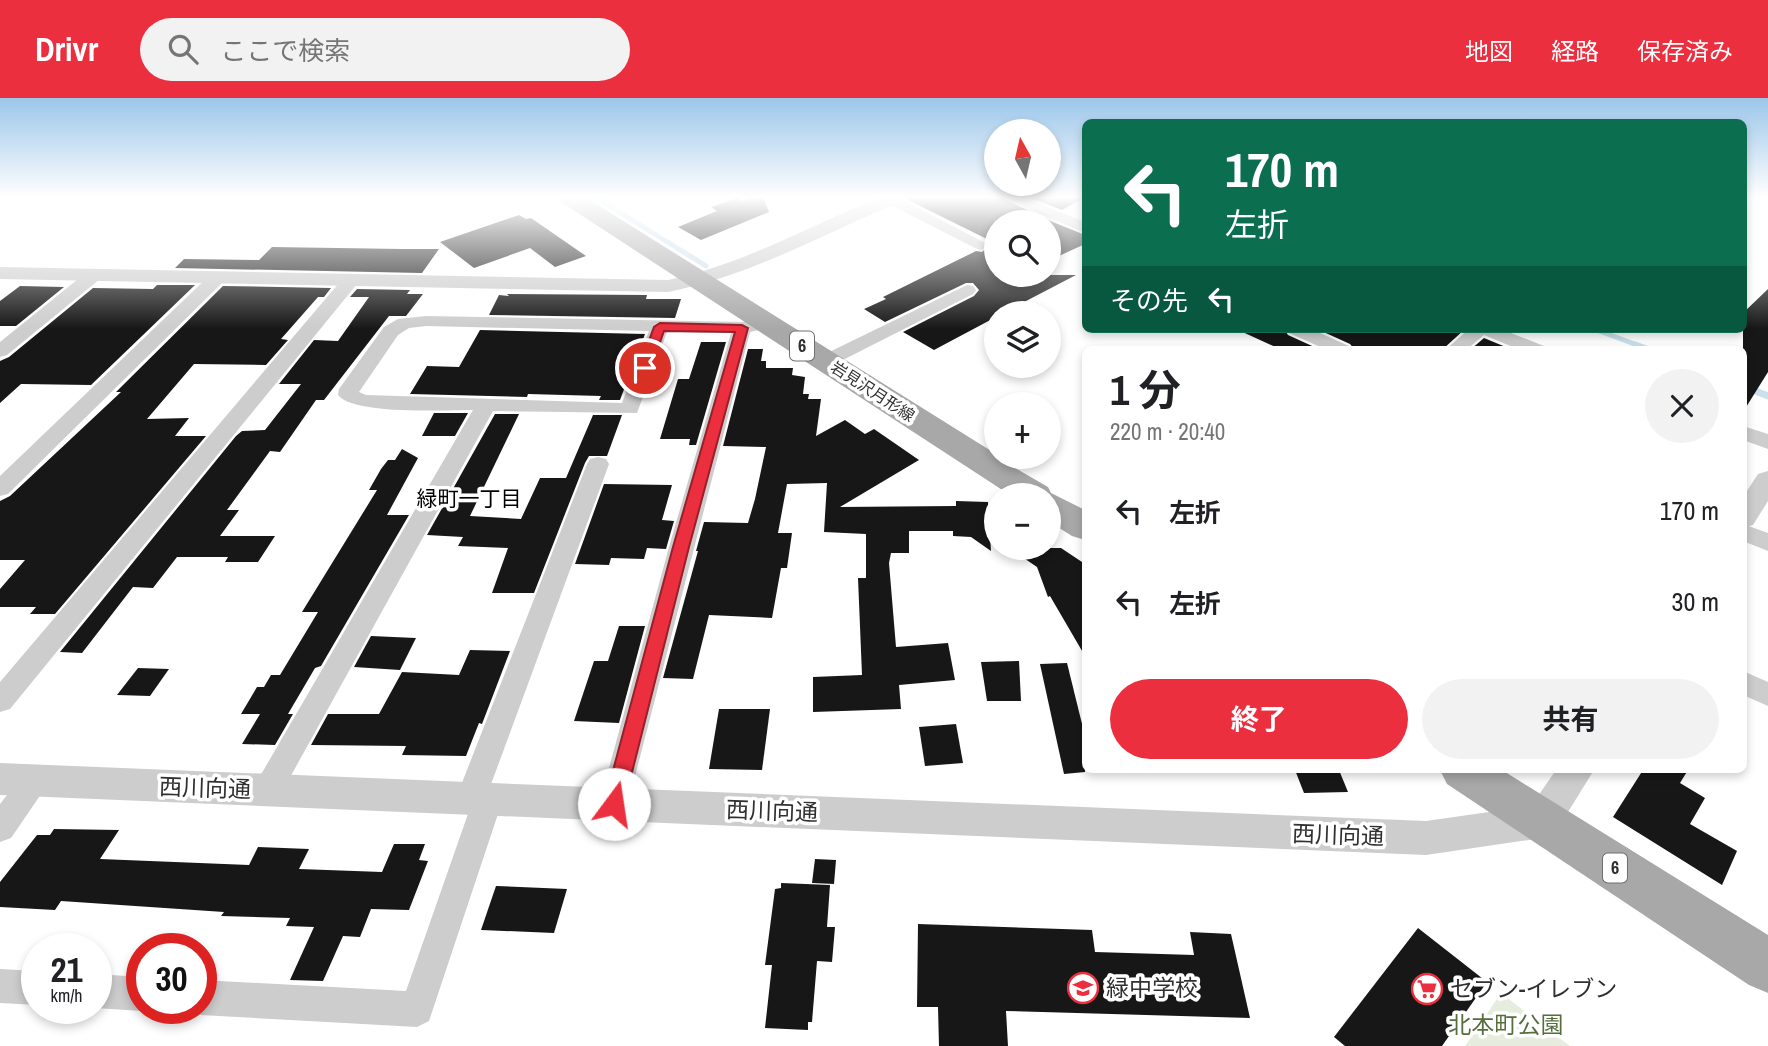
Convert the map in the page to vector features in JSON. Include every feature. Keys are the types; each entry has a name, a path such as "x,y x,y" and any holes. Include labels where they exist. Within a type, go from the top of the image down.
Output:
{"main road":[{"name":"岩見沢月形線","path":"639,241 702,281 754,325 826,361 1016,483"},
{"path":"1061,512 1082,525"},
{"name":"6","path":"1467,773 1768,966"}],"street":[{"path":"0,272 668,286 702,281 793,241"},
{"path":"974,241 981,245"},
{"path":"0,351 94,275"},
{"path":"0,489 218,277"},
{"path":"0,701 351,280"},
{"path":"826,361 967,290"},
{"path":"614,804 681,547 754,325 660,327 426,321 404,323 391,331 349,388 348,395 363,401 630,409 660,327"},
{"path":"1305,333 1333,346"},
{"path":"1460,346 1477,333"},
{"path":"1492,333 1527,346"},
{"path":"267,790 486,405"},
{"path":"1747,434 1768,442"},
{"path":"217,998 417,1009 479,799 598,464"},
{"path":"1747,513 1768,480"},
{"path":"1747,518 1768,543"},
{"path":"1747,684 1768,695"},
{"path":"1542,821 1574,773"},
{"path":"0,828 17,780"},
{"name":"西川向通","path":"17,780 1426,838 1542,821"},
{"path":"0,986 21,987"}],"green space":[{"name":"北本町公園","path":"1501,993 1570,1046 1465,1046"}],"building":[{"path":"565,241 586,256 555,267 530,248 474,268 440,242"},
{"path":"1061,241 1082,241 1082,245 1061,255"},
{"path":"272,247 439,249 422,273 175,268 184,259 259,260"},
{"path":"984,250 984,287 1053,287 1026,301 984,301 984,323 934,350 903,332 974,296 979,290 973,283 966,283 885,322 864,309 976,251"},
{"path":"1061,275 1076,275 1061,283"},
{"path":"157,285 195,285 91,385 21,384 0,403 0,361 9,357 93,288 153,289"},
{"path":"20,286 64,287 16,326 0,326 0,301"},
{"path":"223,286 331,288 324,297 318,297 281,339 288,340 266,365 194,364 147,419 189,418 175,436 206,436 55,614 30,614 36,607 0,607 0,589 25,560 0,560 0,501 10,496 121,392 116,392"},
{"path":"357,289 410,290 407,294 423,294 406,316 389,316 324,400 316,400 280,452 270,451 227,510 239,510 220,536 275,536 258,562 225,562 228,557 177,557 153,588 133,587 82,653 60,652 236,436 242,431 265,430 301,384 279,384 314,340 338,341 369,297 350,297"},
{"path":"1768,289 1768,372 1747,406 1747,346 1743,346 1743,333 1747,333 1747,309"},
{"path":"507,294 647,295 646,299 681,299 675,318 489,315 499,295 509,296"},
{"path":"480,330 645,334 620,400 599,400 601,396 410,394 427,366 459,367"},
{"path":"1245,333 1287,333 1312,346 1273,346"},
{"path":"1326,333 1461,333 1446,346 1350,344"},
{"path":"1484,338 1503,346 1475,346"},
{"path":"701,342 726,342 696,445 689,445 690,439 660,439 678,379 689,379"},
{"path":"748,349 763,349 761,361 766,361 766,368 793,368 792,375 805,377 803,394 809,394 808,399 821,399 816,436 845,420 865,434 874,429 919,460 840,507 956,506 956,501 984,502 984,546 971,537 953,536 953,531 909,531 909,553 891,553 889,563 896,647 948,643 955,680 899,685 901,709 813,712 813,677 862,675 858,578 866,578 866,534 824,532 827,483 787,484 778,533 792,533 787,568 781,568 772,618 709,615 693,679 663,678 704,522 748,523 755,499 766,447 723,446"},
{"path":"434,413 468,413 455,436 422,436"},
{"path":"495,414 519,414 470,516 521,519 540,478 566,478 593,415 622,415 607,456 589,456 585,463 534,593 492,593 508,548 458,546 463,537 427,535"},
{"path":"402,449 418,458 387,515 409,515 321,666 315,668 288,714 293,714 275,745 242,744 260,714 241,714 257,687 264,687 271,675 280,675 318,612 302,612 377,490 369,490 381,469 388,460 395,460"},
{"path":"604,484 672,485 662,520 674,521 666,549 647,548 644,559 611,558 609,565 575,564"},
{"path":"1061,548 1082,562 1082,651 1050,596 1048,597 1037,567 1027,560 1061,560"},
{"path":"619,626 645,626 619,723 574,721 594,661 608,661"},
{"path":"371,636 416,638 400,670 354,667"},
{"path":"470,650 510,651 482,724 479,723 466,756 402,755 406,746 311,745 328,714 379,714 402,672 459,675"},
{"path":"1019,661 1021,701 987,701 981,662"},
{"path":"1067,663 1082,724 1082,772 1064,774 1040,664"},
{"path":"138,668 169,669 150,696 117,695"},
{"path":"719,709 770,709 762,770 709,769"},
{"path":"956,724 963,763 925,766 919,727"},
{"path":"1296,773 1340,773 1348,792 1304,793"},
{"path":"1641,773 1686,773 1680,783 1705,798 1690,824 1737,851 1722,885 1613,817"},
{"path":"54,829 119,830 100,859 249,865 258,847 309,849 299,869 382,872 394,844 425,844 419,860 428,861 409,910 371,909 360,937 343,936 323,981 290,980 314,927 286,926 290,918 221,916 224,912 61,901 55,910 0,907 0,882 37,835 50,835"},
{"path":"815,859 836,860 834,884 812,883"},
{"path":"781,883 830,885 827,927 835,927 832,962 817,961 812,1022 808,1022 808,1030 765,1028 772,965 765,965 775,889 781,888"},
{"path":"496,886 567,889 554,933 481,930"},
{"path":"918,924 1092,930 1095,952 1194,955 1190,932 1231,934 1250,1018 1006,1011 1008,1046 939,1046 938,1007 917,1007"},
{"name":"セブン-イレブン","path":"1418,928 1487,982 1442,1046 1345,1046 1334,1037"}],"waterway":[{"path":"666,241 706,266"},
{"path":"1605,333 1640,346"},
{"path":"1747,388 1768,396"}],"place":[{"name":"緑中学校","path":"1083,988"},
{"name":"セブン-イレブン","path":"1427,989"}],"district":[{"name":"緑町一丁目","path":"469,499"}],"route":[{"path":"614,804 742,328 660,327 645,368"}]}
